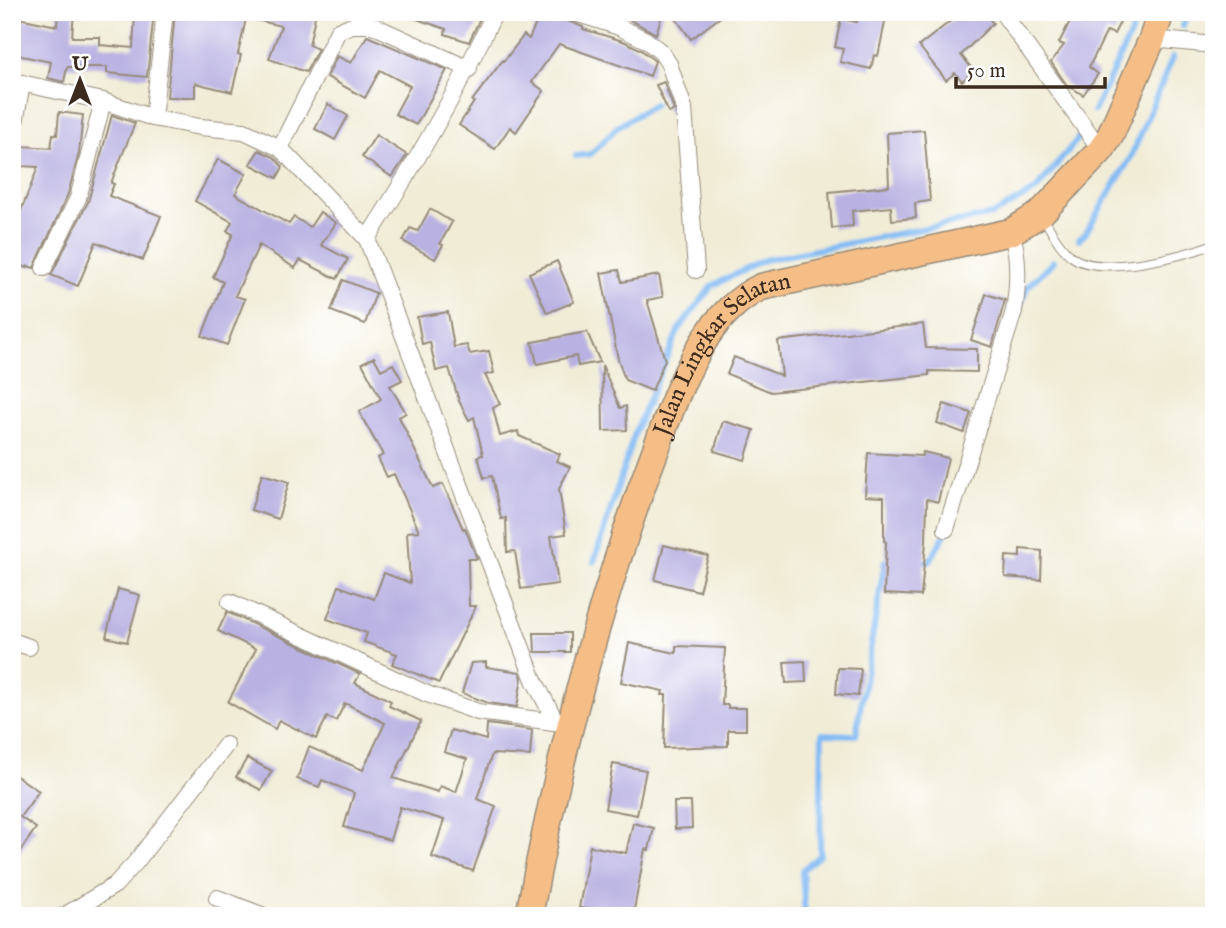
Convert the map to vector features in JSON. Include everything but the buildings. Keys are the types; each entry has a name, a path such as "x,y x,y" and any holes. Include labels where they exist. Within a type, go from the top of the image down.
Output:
{"highway":[{"name":"Jalan Lingkar Selatan","path":"528,916 563,724 619,552 678,388 717,321 751,291 761,287 1011,232 1040,214 1101,150 1115,125 1161,12"}],"street":[{"path":"153,118 165,12"},
{"path":"366,239 405,179 469,69 495,12"},
{"path":"572,12 622,19 662,52 669,64 684,108 696,270"},
{"path":"1002,12 1101,150"},
{"path":"280,148 338,31 344,27 372,25 469,69"},
{"path":"1152,39 1214,45"},
{"path":"12,140 17,82 103,101 153,118 200,127 244,131 280,148 366,239 534,680 563,724"},
{"path":"44,268 78,198 103,101"},
{"path":"946,528 1014,312 1017,248 1011,232"},
{"path":"230,601 427,694 478,712 563,724"},
{"path":"12,641 29,647"},
{"path":"64,916 116,885 226,745"},
{"path":"217,898 264,916"}],"lane":[{"path":"1040,214 1071,257 1097,265 1129,265 1214,244"}],"waterway":[{"path":"1094,111 1141,12"},
{"path":"1183,26 1187,12"},
{"path":"1079,239 1085,234 1130,159 1173,57"},
{"path":"576,156 591,154 617,127 654,104"},
{"path":"594,562 636,429 679,329 712,286 764,260 992,215 1036,190 1084,131"},
{"path":"1022,302 1027,287 1054,261"},
{"path":"917,562 929,562 947,531"},
{"path":"805,916 802,870 820,855 822,734 856,735 885,561 892,561"}]}
